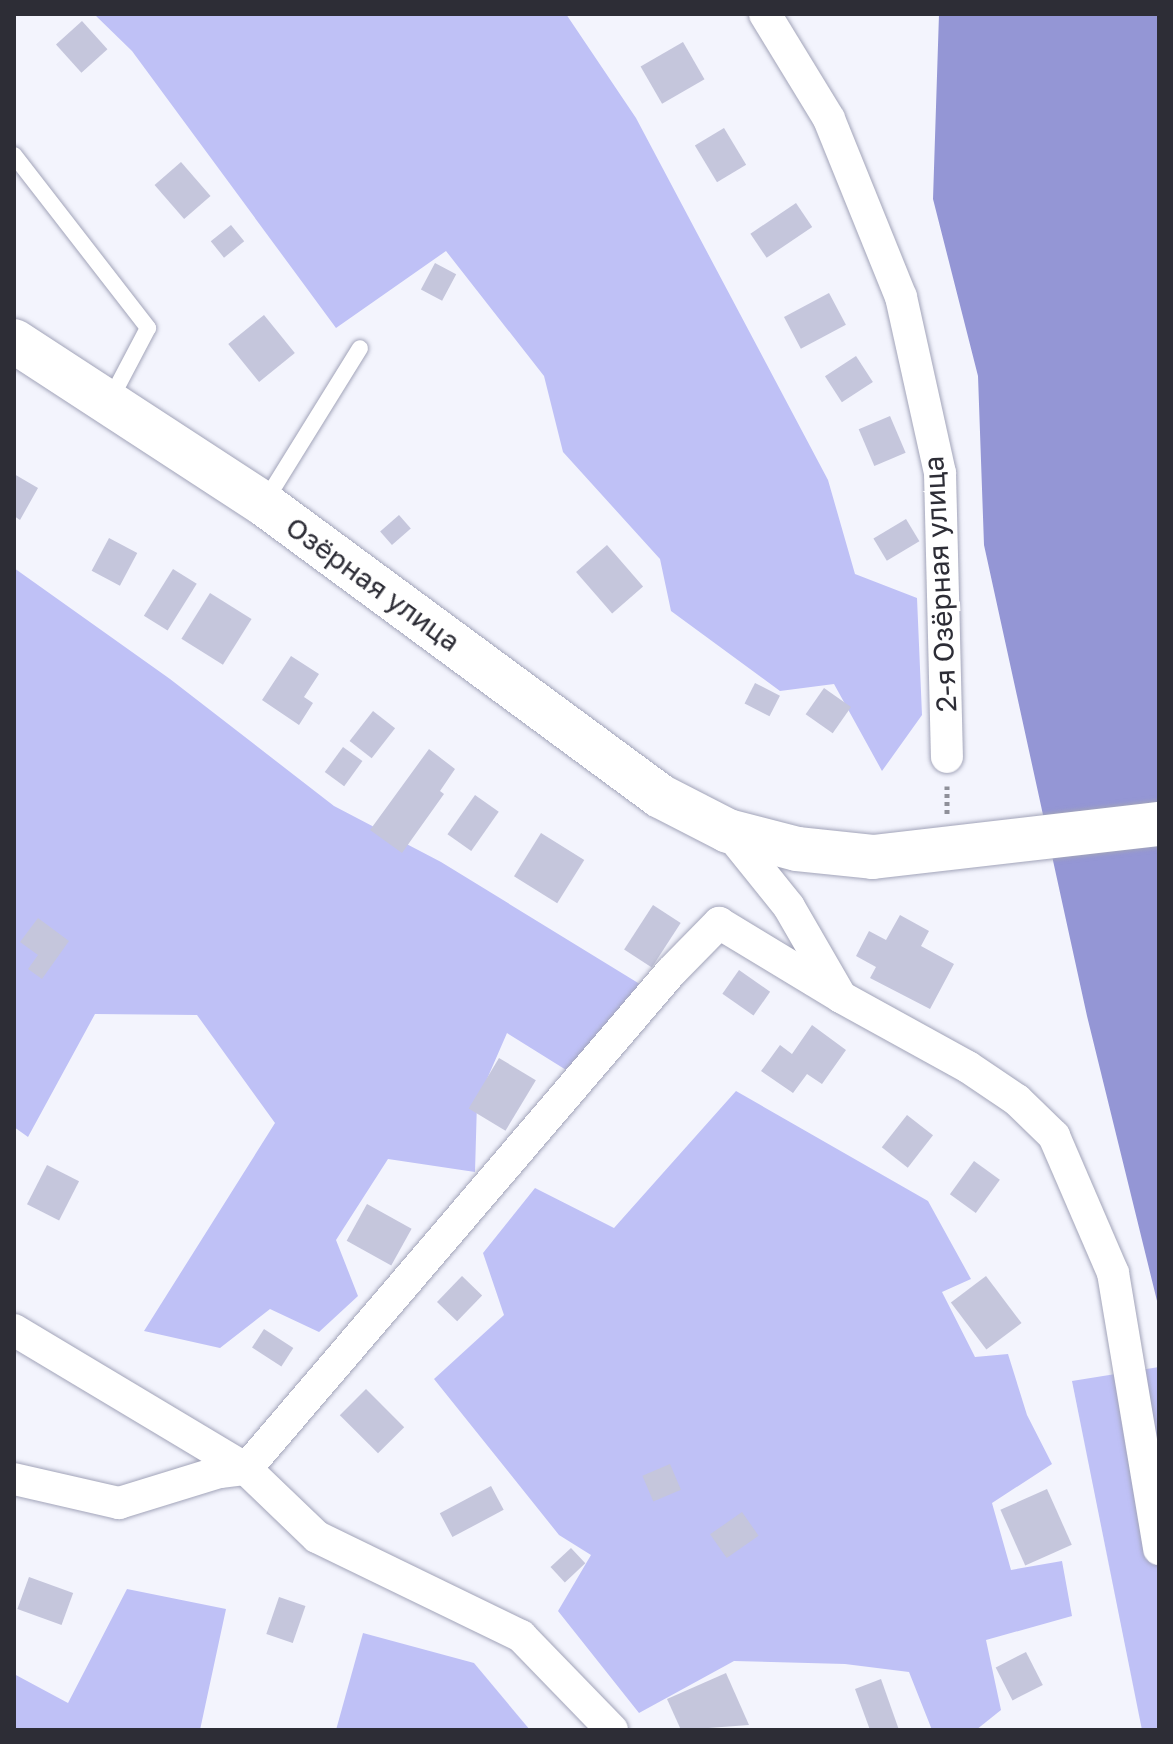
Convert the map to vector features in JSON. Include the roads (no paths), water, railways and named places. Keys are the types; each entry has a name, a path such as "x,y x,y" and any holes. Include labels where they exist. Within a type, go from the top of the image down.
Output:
{"street":[{"name":"2-я Озёрная улица","path":"765,14 829,119 901,297 940,473 947,757"},
{"name":"Озёрная улица","path":"14,341 264,504 660,796 728,831 797,849 873,857 1159,824"},
{"name":"Озёрная улица","path":"728,831 789,907 841,997"},
{"path":"14,1479 119,1503 220,1472 246,1469 671,972 719,923 841,997 968,1067 1017,1100 1054,1136 1113,1273 1159,1549"},
{"path":"14,1330 246,1469 317,1537 521,1636 612,1730"}],"lane":[{"path":"14,155 148,328 109,401"},
{"path":"264,504 360,348"}]}
